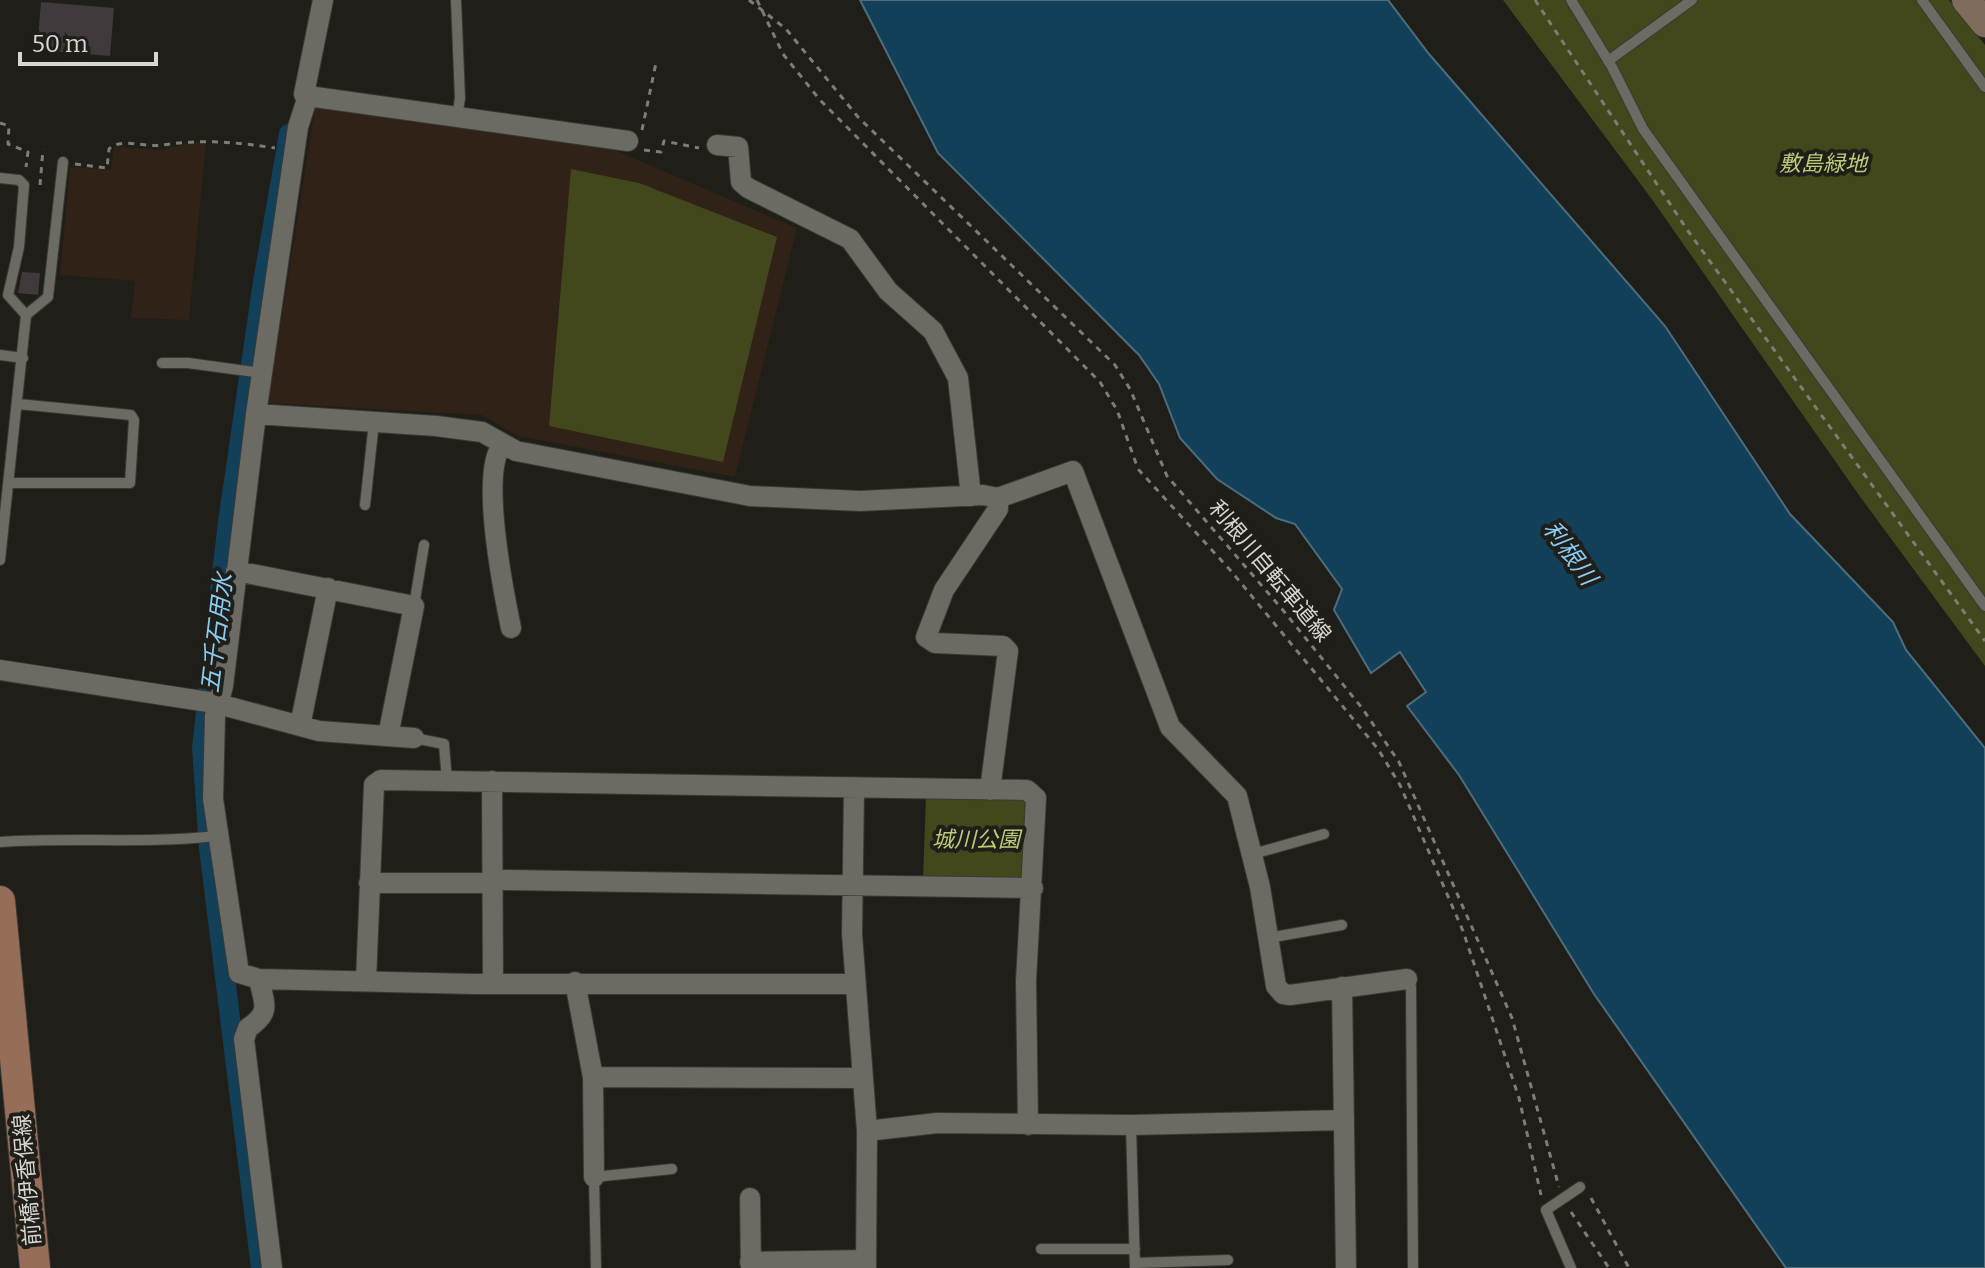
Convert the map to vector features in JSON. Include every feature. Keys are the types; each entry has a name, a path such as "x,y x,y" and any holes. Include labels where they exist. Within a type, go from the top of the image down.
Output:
{"main road":[{"name":"前橋伊香保線","path":"0,901 35,1268"}],"street":[{"path":"323,0 304,94 307,99 298,127 256,414 220,704 215,716 212,764 217,836 237,967 245,976 259,979 854,984"},
{"path":"1966,0 1985,23"},
{"path":"307,99 628,141"},
{"path":"717,145 738,147 741,182 748,188 850,239 888,291 933,331 958,378 971,496"},
{"path":"256,414 482,432 502,446 750,496 834,501 971,496 998,498 1069,470 1078,475 1170,727 1233,791 1253,854 1276,986 1283,994 1407,979"},
{"path":"502,446 495,459 495,545 511,628"},
{"path":"990,790 1008,651 1003,646 935,643 926,637 944,590 998,509 998,498"},
{"path":"236,571 414,606 388,736"},
{"path":"300,726 328,588"},
{"path":"0,670 220,704 300,726 414,738"},
{"path":"366,981 374,785 381,780 854,790 1027,790 1036,798 1026,981 1028,1125"},
{"path":"492,781 493,983"},
{"path":"750,1198 750,1265 866,1264 867,1131 854,984 854,790"},
{"path":"369,883 492,880 1033,888"},
{"path":"259,979 265,1013 260,1021 248,1028 244,1039 272,1268"},
{"path":"575,982 593,1077 594,1177"},
{"path":"1342,987 1346,1268"},
{"path":"593,1077 863,1078"},
{"path":"867,1131 937,1123 1131,1125 1344,1120"}],"lane":[{"path":"456,0 460,98 457,117"},
{"path":"1571,0 1608,61 1643,129 1985,606"},
{"path":"1608,61 1692,0"},
{"path":"1922,0 1985,87"},
{"path":"26,315 48,297 63,162"},
{"path":"0,178 22,182 25,191 19,247 8,295 26,315 0,560"},
{"path":"0,355 23,358"},
{"path":"162,363 188,363 262,373"},
{"path":"9,483 130,483 134,420 131,415 18,404"},
{"path":"365,505 374,422"},
{"path":"414,606 424,545"},
{"path":"414,738 444,744 447,781"},
{"path":"1253,854 1324,834"},
{"path":"0,842 68,838 117,843 217,836"},
{"path":"1268,938 1342,925"},
{"path":"1407,979 1411,987 1413,1066 1413,1268"},
{"path":"1131,1125 1135,1266 1228,1260"},
{"path":"596,1268 594,1177 672,1169"},
{"path":"1571,1268 1546,1210 1580,1187"},
{"path":"1041,1249 1135,1249"}],"path":[{"name":"利根川自転車道線","path":"749,0 786,29 858,117 1115,365 1130,389 1167,476 1282,609 1376,727 1416,794 1512,1018 1564,1199 1609,1268"},
{"path":"757,0 783,54 820,100 1100,382 1117,410 1130,455 1143,476 1231,571 1378,749 1400,785 1463,931 1519,1098 1546,1210"},
{"path":"1535,0 1688,231 1985,641"},
{"path":"656,63 641,135 628,141 635,149 661,152 664,141 709,150 717,145"},
{"path":"0,123 9,126 8,144 28,152 22,182"},
{"path":"63,162 107,168 109,149 117,144 162,146 178,141 214,139 279,148"},
{"path":"1580,1187 1594,1201 1629,1268"}],"shaded area":[{"path":"315,108 614,150 797,228 735,477 518,436 482,415 268,403"},
{"path":"187,143 206,143 189,320 131,318 135,281 60,275 70,167 111,170 114,147 163,150"}],"green space":[{"name":"敷島緑地","path":"1503,0 1949,0 1985,45 1985,666 1861,498 1651,198"},
{"path":"571,169 639,183 777,237 723,462 549,426"},
{"name":"城川公園","path":"926,796 1020,796 1027,803 1027,875 1018,882 923,880"}],"water":[{"name":"利根川","path":"860,0 1388,0 1429,54 1665,326 1790,514 1893,622 1906,650 1985,748 1985,1268 1786,1268 1594,994 1459,775 1407,706 1426,692 1400,652 1371,673 1334,610 1342,589 1295,524 1276,518 1217,479 1180,438 1159,384 1139,355 938,153"}],"building":[{"path":"41,2 114,8 110,56 37,50"},
{"path":"22,272 40,273 38,295 18,293"}],"waterway":[{"name":"五千石用水","path":"261,1268 209,848 202,748 228,522 263,282 289,134"}]}
